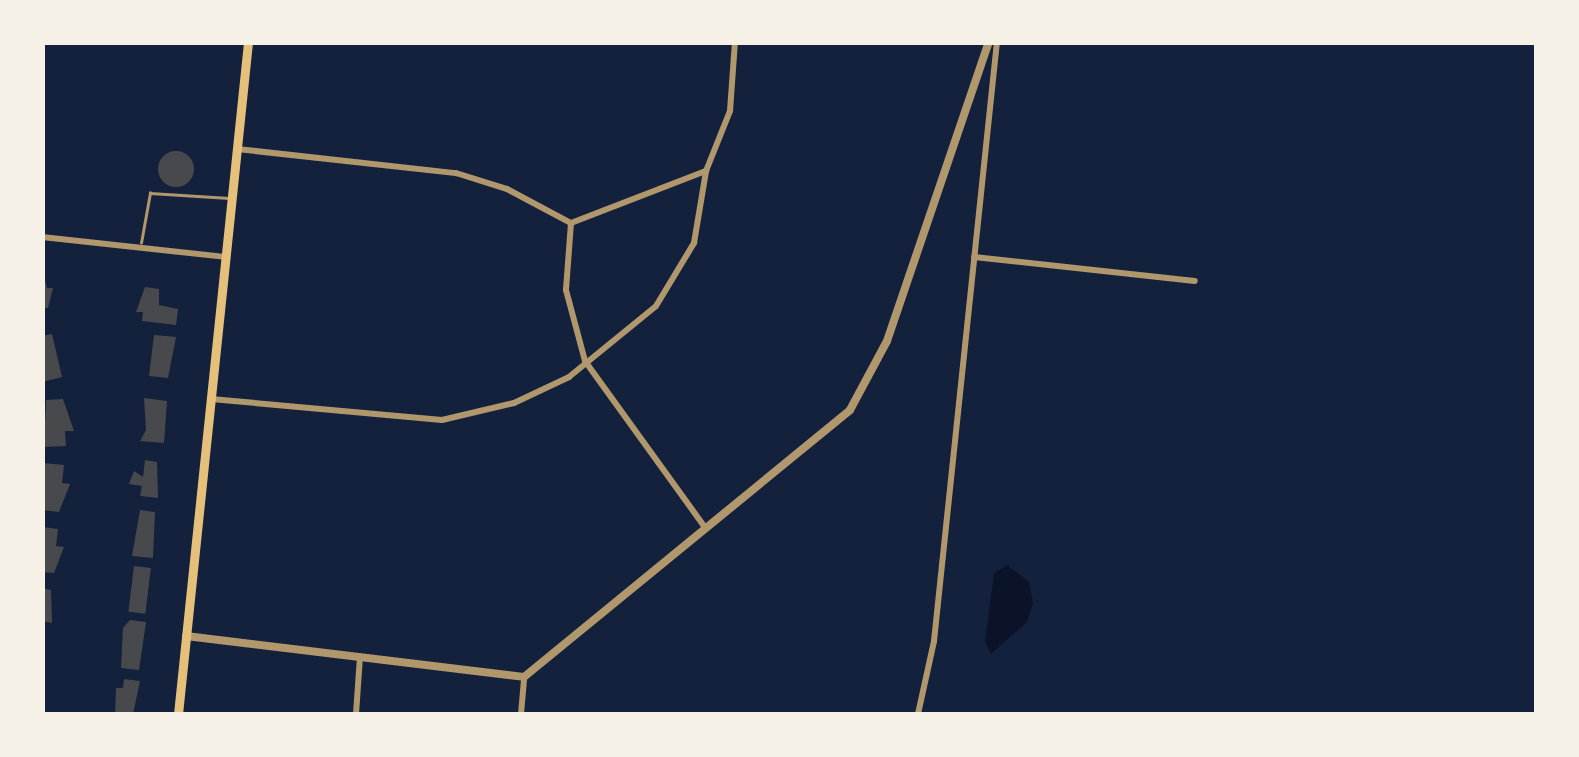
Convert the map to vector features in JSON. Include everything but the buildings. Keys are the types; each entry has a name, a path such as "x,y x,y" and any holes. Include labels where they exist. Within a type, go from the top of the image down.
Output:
{"main road":[{"path":"178,714 248,42"}],"street":[{"path":"211,399 442,420 514,403 569,377 585,361 632,331 656,306 694,243 706,171 730,111 735,42"},
{"path":"918,714 934,641 993,42"},
{"path":"521,714 524,677 704,526 832,429 867,386 993,42"},
{"path":"237,148 456,173 506,189 571,223 706,171"},
{"path":"571,223 566,290 585,361 704,526"},
{"path":"42,237 225,257"},
{"path":"974,256 1195,281"},
{"path":"186,636 524,677"},
{"path":"356,714 360,657"}],"lane":[{"path":"140,250 150,193 232,198"}],"water":[{"path":"1007,565 1029,582 1033,603 1027,622 991,654 985,642 994,573"}]}
